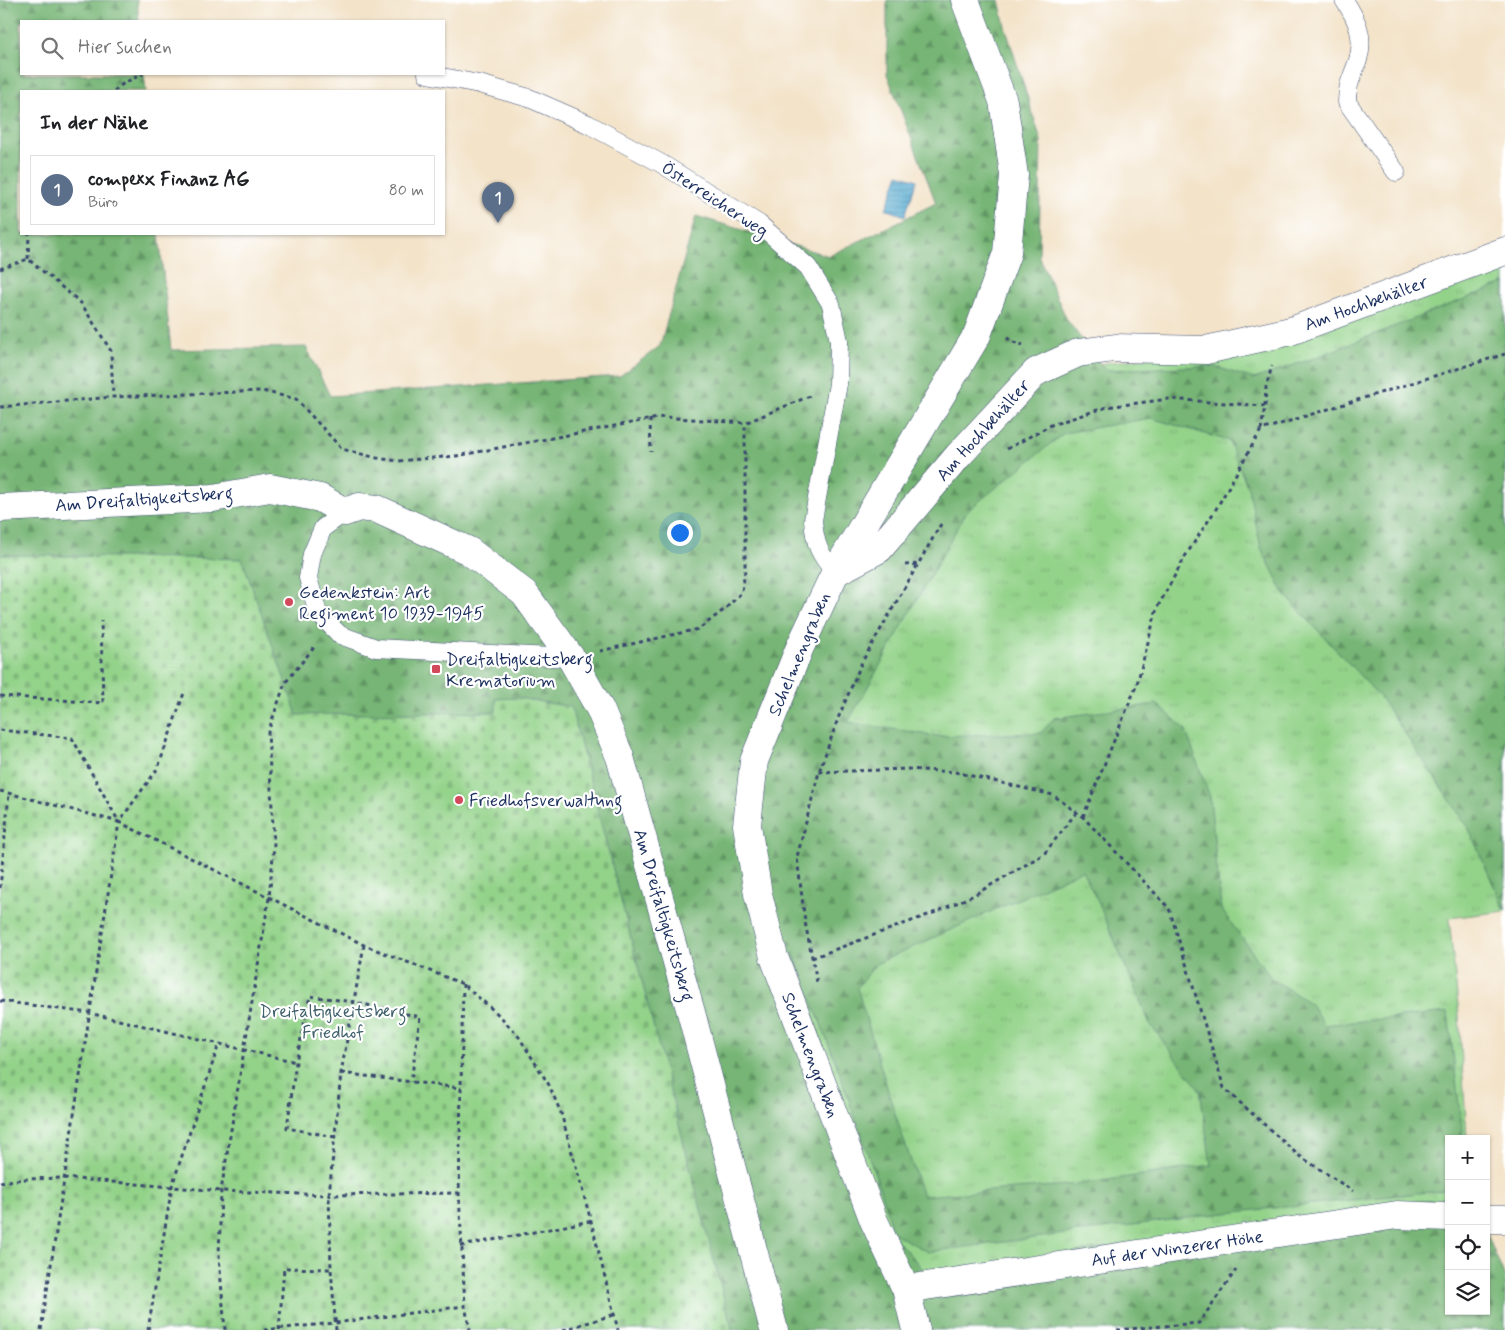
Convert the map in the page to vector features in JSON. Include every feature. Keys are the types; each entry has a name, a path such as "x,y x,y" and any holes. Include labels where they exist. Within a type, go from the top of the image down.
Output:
{"street":[{"name":"Schelmengraben","path":"916,1330 906,1289 874,1221 774,957 758,894 748,826 754,762 800,647 835,573 977,335 1007,253 1014,175 1003,101 965,0"},
{"name":"Am Hochbehälter","path":"835,573 879,549 958,456 1036,372 1078,353 1115,348 1206,350 1291,331 1505,251"},
{"name":"Am Dreifaltigkeitsberg","path":"0,508 213,498 270,488 320,498 345,512 359,507 377,509 468,551 524,593 570,658 600,709 620,757 692,1016 774,1330"},
{"name":"Auf der Winzerer Höhe","path":"906,1289 1397,1215 1445,1217"},
{"path":"1490,1218 1505,1219"}],"lane":[{"path":"1344,0 1355,16 1360,39 1358,58 1348,82 1347,102 1396,172"},
{"name":"Österreicherweg","path":"432,75 479,84 528,98 588,124 662,164 759,224 808,267 831,304 839,341 838,384 812,520 814,537 820,556 835,573"},
{"path":"345,512 322,528 312,554 308,578 318,612 340,635 376,648 570,658"}],"path":[{"path":"115,90 124,83 141,75"},
{"path":"28,259 29,235"},
{"path":"0,269 28,259"},
{"path":"28,259 81,303 111,351 114,396"},
{"path":"1001,331 1010,342 1022,345 1032,342"},
{"path":"1261,430 1505,354"},
{"path":"0,407 114,396 262,391 296,399 342,449 377,458 398,460 456,456 663,417 745,423 838,384"},
{"path":"1006,450 1051,425 1106,407 1169,399 1264,406 1261,430 1216,509 1186,554 1158,608 1137,684 1083,817"},
{"path":"650,419 651,452"},
{"path":"570,658 699,629 725,609 742,592 745,570 745,423"},
{"path":"818,985 804,922 797,857 819,772 839,716 862,662 946,517"},
{"path":"0,696 103,703 101,621"},
{"path":"225,1330 219,1257 221,1191 269,898 274,846 268,732 285,683 332,626"},
{"path":"41,1330 119,822 158,768 185,690"},
{"path":"0,730 72,738 119,822"},
{"path":"819,772 909,769 956,772 1053,795 1083,817 1168,908 1224,1088 1298,1155 1354,1192"},
{"path":"0,792 119,822 364,945 463,984 500,1016 519,1037 549,1085 561,1113 618,1330"},
{"path":"0,888 9,794"},
{"path":"812,958 936,912 974,894 1044,854 1076,812"},
{"path":"336,1330 334,1324 331,1269 329,1195 341,1073 364,945"},
{"path":"463,984 459,1193 465,1306 470,1330"},
{"path":"335,1137 286,1128 296,1062 310,996 354,1002 420,1017 412,1082"},
{"path":"0,1000 89,1013 296,1062"},
{"path":"148,1330 172,1186 219,1044"},
{"path":"341,1073 461,1088"},
{"path":"0,1182 64,1178 221,1191 329,1195 459,1193"},
{"path":"461,1246 591,1222"},
{"path":"1117,1330 1199,1323 1258,1237"},
{"path":"279,1329 284,1268 331,1269"},
{"path":"264,1330 334,1324 465,1306"},
{"path":"563,1330 613,1315"}],"green space":[{"path":"0,0 137,0 139,20 20,20 20,75 144,75 146,90 20,90 20,235 159,235 171,350 306,347 330,396 620,376 660,346 696,216 829,256 936,203 887,74 887,0 999,0 1005,26 1041,140 1039,257 1067,320 1105,370 1212,366 1254,379 1314,358 1505,283 1505,911 1468,827 1380,697 1285,595 1261,548 1249,491 1229,441 1151,418 1064,433 967,511 848,722 936,736 1041,733 1054,718 1157,704 1185,729 1210,797 1221,909 1271,978 1311,1004 1324,1025 1448,1012 1463,1135 1445,1135 1445,1190 1217,1214 928,1252 893,1233 876,1177 837,1066 793,952 878,1219 927,1274 1445,1199 1445,1315 1490,1315 1490,1242 1505,1278 1505,1330 732,1330 571,707 518,698 496,699 496,712 297,715 242,559 0,555","holes":["1082,870 1098,902 1150,1024 1200,1090 1211,1165 1080,1184 923,1196 896,1117 857,988 876,964"]},
{"path":"1505,251 1505,911 1449,918 1459,1015 1467,1135 1445,1135 1445,1199 927,1274 878,1219 756,838 1036,372 1206,350"},
{"name":"Dreifaltigkeitsberg Friedhof","path":"0,555 242,559 297,715 496,712 496,699 518,698 571,707 732,1330 0,1330"}],"water":[{"path":"899,174 917,180 905,216 886,209"}],"place":[{"name":"compexx Finanz AG","path":"498,223"},
{"name":"Gedenkstein: Art Regiment 10 1939-1945","path":"289,602"},
{"name":"Dreifaltigkeitsberg Krematorium","path":"436,669"},
{"name":"Friedhofsverwaltung","path":"459,800"}]}
